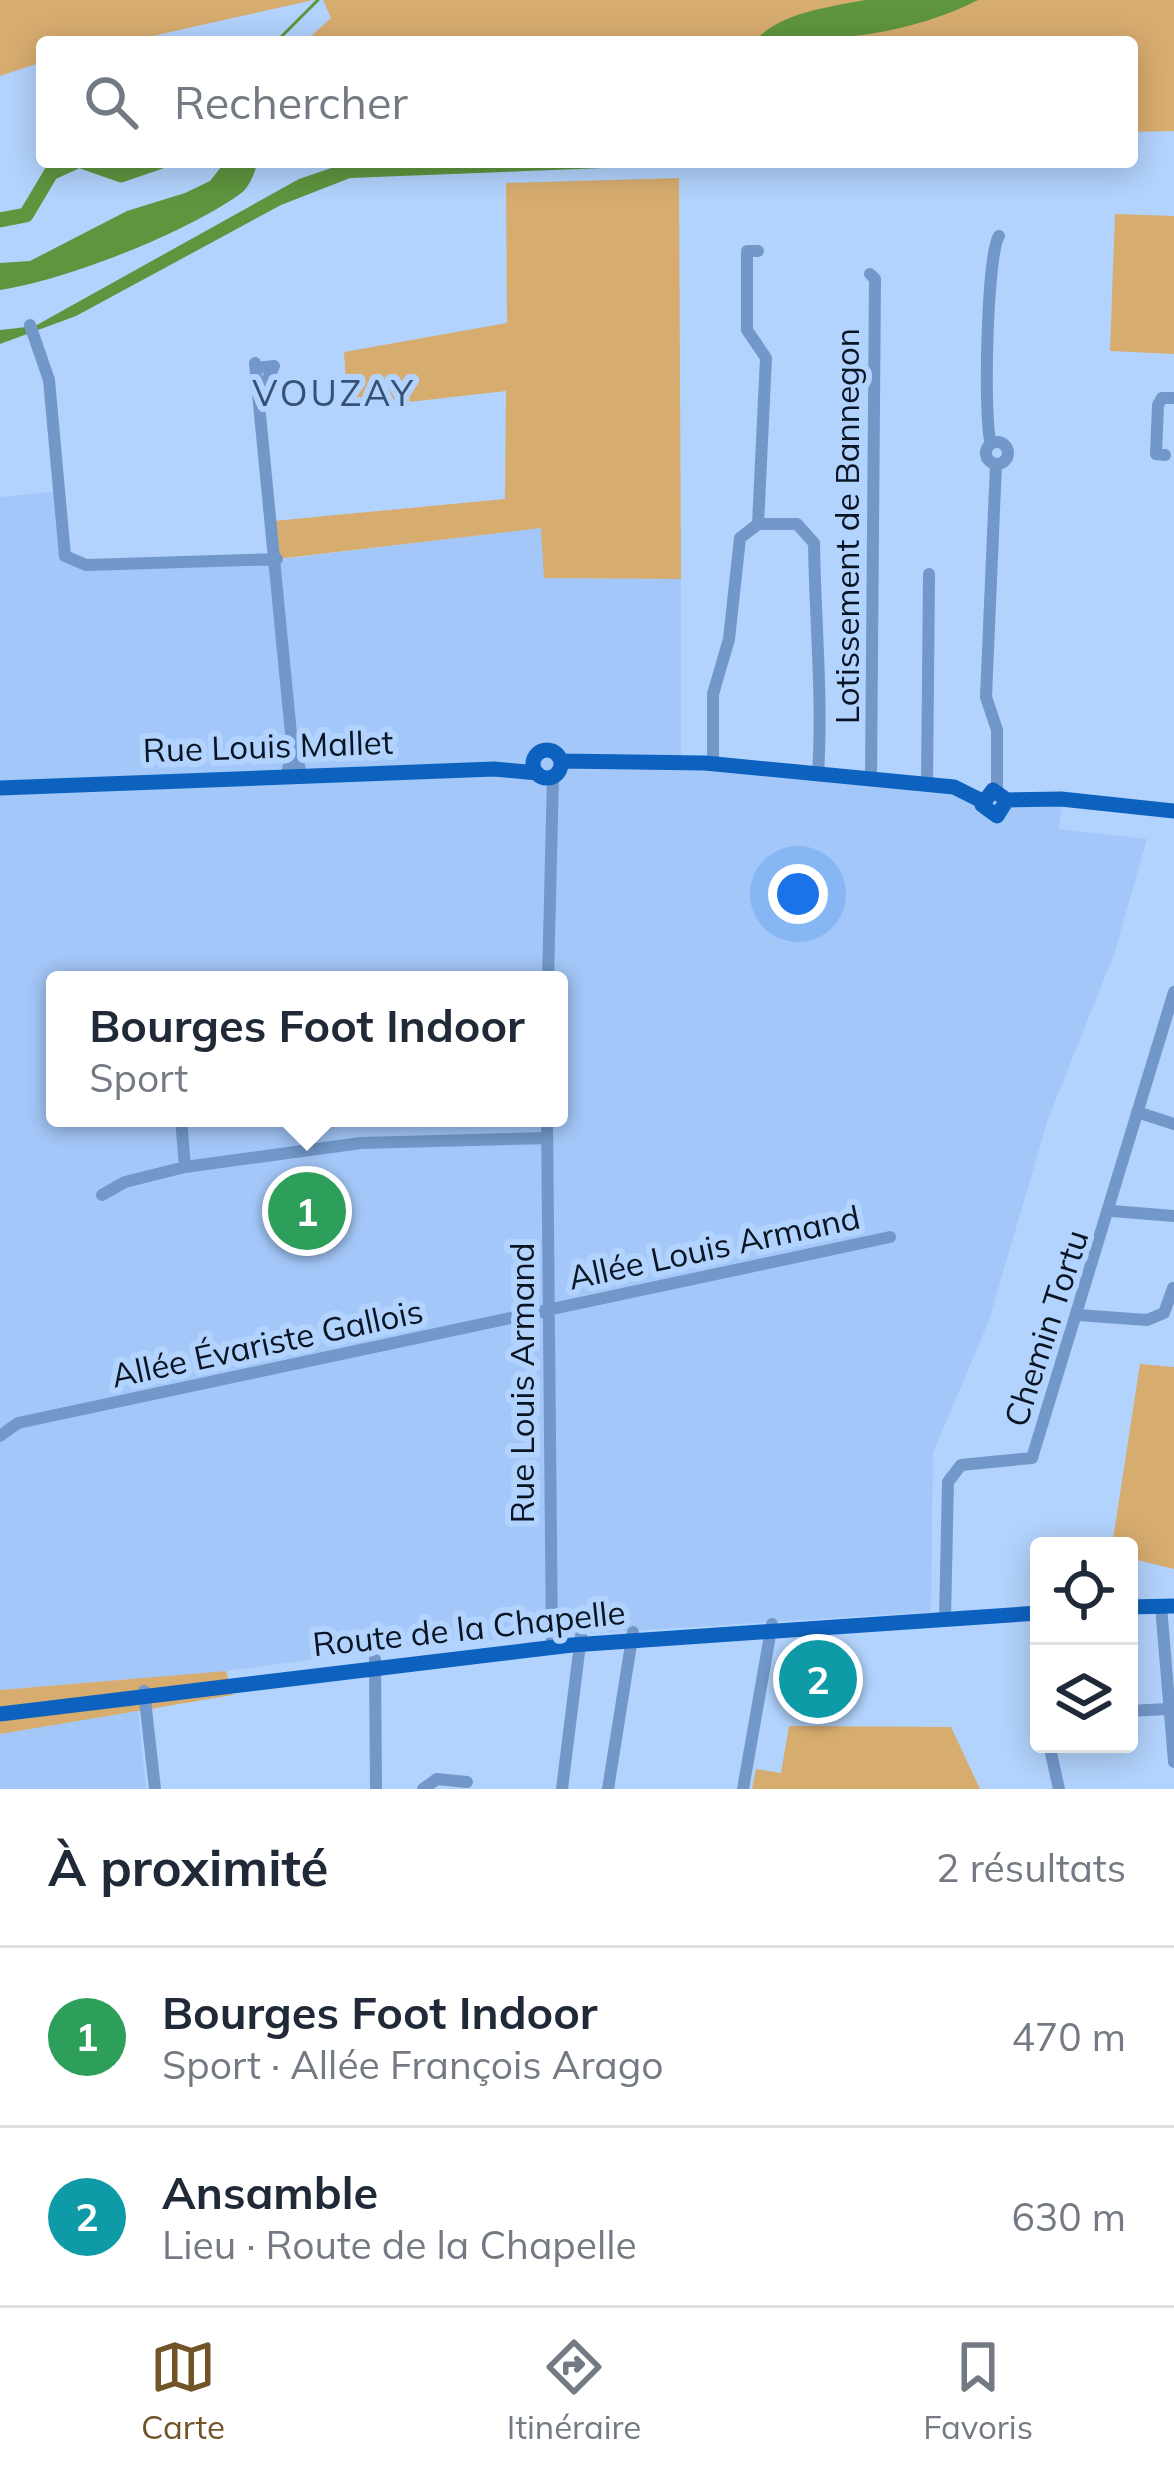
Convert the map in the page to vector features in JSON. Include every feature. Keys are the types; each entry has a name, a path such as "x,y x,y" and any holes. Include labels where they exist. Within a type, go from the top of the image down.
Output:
{"main road":[{"name":"Rue Louis Mallet","path":"0,783 713,764 954,787 982,801 1002,795"},
{"path":"1002,795 1174,812"},
{"name":"Route de la Chapelle","path":"0,1710 581,1640 1030,1614"}],"street":[{"path":"999,236 992,256 989,332 991,444 999,442 1009,453 996,464 986,697 997,730 1002,795"},
{"path":"758,251 747,251 746,324 766,358 758,524"},
{"name":"Lotissement de Bannegon","path":"870,274 875,279 871,780"},
{"path":"32,331 49,380 65,556 86,565 278,560"},
{"path":"256,365 278,560 294,772"},
{"path":"1165,454 1156,454 1158,405 1162,398 1174,398"},
{"path":"713,764 713,694 727,652 740,538 758,524 797,524 814,543 814,631 820,661 818,774"},
{"path":"928,785 929,574"},
{"path":"545,770 548,971"},
{"name":"Chemin Tortu","path":"945,1619 944,1528 952,1473 961,1465 1032,1458 1112,1211 1174,992"},
{"path":"1137,1112 1174,1124"},
{"path":"183,1127 185,1167"},
{"name":"Rue Louis Armand","path":"547,1127 552,1643"},
{"path":"102,1195 125,1182 185,1167 361,1143 548,1138"},
{"path":"1112,1211 1174,1216"},
{"name":"Allée Louis Armand","path":"549,1310 890,1237"},
{"path":"1078,1315 1147,1319 1163,1313 1173,1288"},
{"name":"Allée Évariste Gallois","path":"0,1436 18,1423 549,1310"},
{"path":"1167,1606 1167,1709 1174,1762"},
{"path":"743,1789 772,1627"},
{"path":"608,1789 632,1636"},
{"path":"562,1789 581,1640"},
{"path":"375,1663 376,1789"},
{"path":"145,1693 154,1789"},
{"path":"1138,1711 1167,1709"},
{"path":"1051,1753 1059,1789"},
{"path":"423,1789 437,1779 466,1782"}],"shaded area":[{"path":"0,0 313,0 153,36 36,36 36,64 0,76"},
{"path":"323,0 1174,0 1174,131 1138,132 1138,36 311,36 331,18"},
{"path":"865,0 978,0 925,21 869,34 760,36 776,24"},
{"path":"220,168 256,168 243,191 158,239 91,266 0,290 0,263 30,261 127,211 210,181"},
{"path":"331,168 604,168 350,178 281,205 76,316 0,344 0,330 35,326 299,179"},
{"path":"679,178 681,579 544,578 541,528 277,559 273,521 505,499 506,391 338,410 337,400 347,398 344,352 507,323 506,183"},
{"path":"1115,214 1174,216 1174,354 1110,351"},
{"path":"59,491 65,556 75,563 268,561 542,528 545,578 681,579 681,762 1031,796 1062,805 1059,829 1147,839 1114,954 1048,1119 989,1320 933,1453 931,1612 434,1643 226,1671 0,1690 0,497"},
{"path":"1140,1364 1174,1367 1174,1569 1138,1560 1138,1537 1113,1537"},
{"path":"226,1671 233,1695 0,1734 0,1690"},
{"path":"138,1711 146,1789 0,1789 0,1734"},
{"path":"789,1726 951,1727 980,1789 752,1789 756,1769 781,1773"}],"waterway":[{"path":"282,36 318,0"},
{"path":"0,220 26,215 51,173 62,168"},
{"path":"101,168 121,175 141,168"}],"place":[{"name":"Bourges Foot Indoor","path":"307,1211"},
{"name":"Ansamble","path":"818,1679"}],"district":[{"name":"VOUZAY","path":"334,393"}]}
